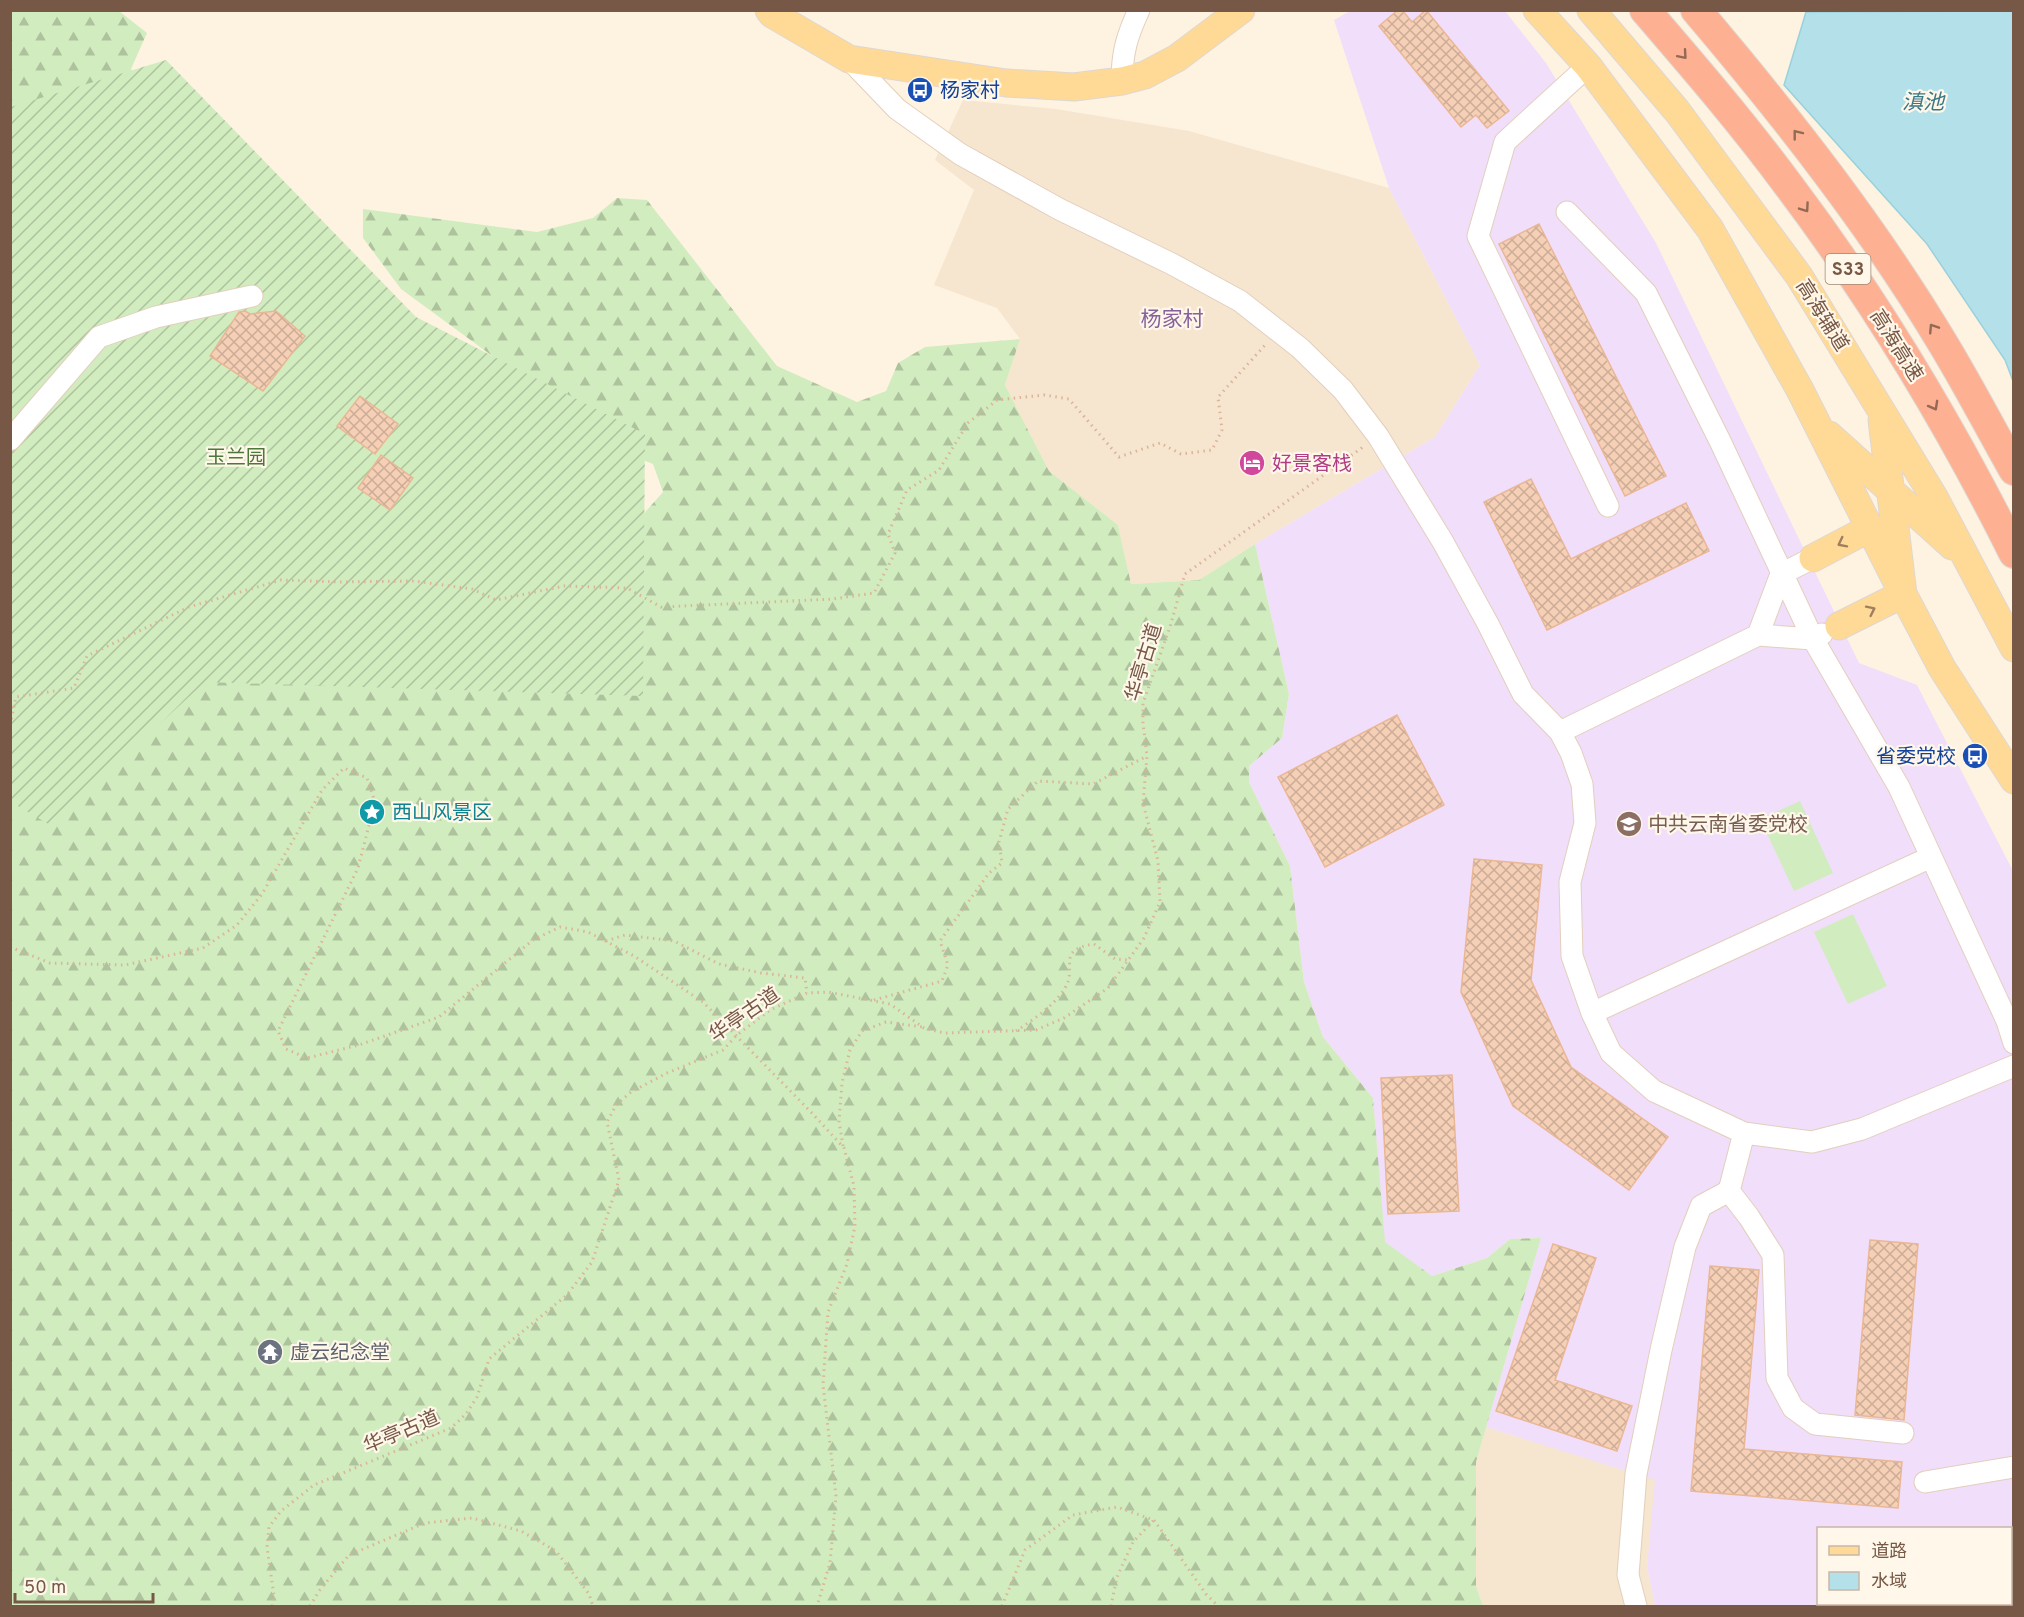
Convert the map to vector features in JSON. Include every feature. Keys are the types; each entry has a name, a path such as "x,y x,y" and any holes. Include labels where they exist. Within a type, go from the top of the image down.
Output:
{"highway":[{"name":"高海高速","path":"1646,10 1724,102 1784,179 1859,286 1912,366 2013,553"},
{"name":"高海高速","path":"1696,10 1754,78 1821,165 1891,265 1945,346 2013,470"}],"main road":[{"path":"769,10 772,15 849,59 1006,83 1074,87 1122,81 1145,75 1177,58 1241,10"},
{"path":"1537,10 1588,66 1710,229 1817,424 1942,668 2013,780"},
{"name":"高海辅道","path":"1591,10 1677,111 1799,276 1934,497 2013,648"},
{"path":"1880,410 1903,594"},
{"path":"1817,424 1968,561"},
{"path":"1813,558 1870,528"},
{"path":"1839,626 1903,594"}],"street":[{"path":"1122,81 1122,59 1127,37 1139,10"},
{"path":"849,59 897,109 960,154 1059,209 1172,264 1240,301 1300,348 1343,390 1382,444 1443,542 1523,694 1560,732 1571,753 1582,784 1585,823 1570,882 1572,956 1592,1013 1611,1053 1654,1091 1744,1134 1812,1142 1862,1129 2013,1066"},
{"path":"1588,66 1505,142 1478,236 1608,506"},
{"path":"1567,212 1646,293 1720,441 1813,639 1899,787 2007,1021 2013,1043"},
{"path":"10,440 99,337 156,317 252,296"},
{"path":"1758,635 1781,574 1813,558"},
{"path":"1560,732 1758,635 1813,639 1839,626"},
{"path":"1592,1013 1931,857"},
{"path":"1636,1606 1628,1575 1636,1474 1660,1350 1685,1247 1701,1206 1729,1191 1744,1134"},
{"path":"1729,1191 1773,1255 1777,1378 1793,1408 1815,1424 1903,1433"},
{"path":"1925,1482 2013,1467"}],"path":[{"path":"10,725 16,698 74,688 87,656 189,607 281,580 414,581 472,589 496,600 564,586 627,588 661,607 833,598 874,593 895,553 888,534 907,490 939,470 968,423 997,400 1044,395 1070,399 1119,458 1160,443 1181,454 1212,450 1222,430 1218,397 1265,346 1273,327"},
{"name":"华亭古道","path":"272,1606 274,1596 267,1547 269,1527 281,1510 314,1485 451,1428 466,1414 477,1397 489,1359 567,1295 592,1262 620,1180 607,1122 616,1105 631,1092 667,1073 723,1050 737,1035 770,1010 807,993 828,992 890,1004 924,1028 944,1033 1015,1032 1035,1030 1064,1018 1108,988 1144,938 1160,902 1158,861 1143,803 1147,756 1143,703 1170,627 1185,574 1382,444"},
{"path":"874,1000 942,981 948,965 940,940 989,873 1002,863 999,842 1008,809 1038,782 1093,784 1147,756"},
{"path":"10,947 50,963 125,965 203,948 237,925 262,894 322,790 344,768 367,778 375,802 358,868 278,1031 286,1049 307,1058 359,1045 439,1017 533,940 560,927 588,932 634,956 703,1002 844,1148"},
{"path":"605,941 625,935 674,941 719,964 761,974 805,978 807,993"},
{"path":"1015,1032 1037,1017 1062,992 1067,985 1070,957 1080,946 1094,944 1115,959 1126,960"},
{"path":"817,1606 830,1563 836,1496 823,1385 828,1312 847,1264 855,1226 854,1186 839,1121 842,1083 850,1050 862,1031 886,1022 924,1028"},
{"path":"1002,1606 1026,1550 1073,1515 1117,1507 1154,1520 1206,1594 1218,1606"},
{"path":"310,1606 319,1591 349,1554 425,1523 472,1518 521,1531 556,1551 589,1594 593,1606"},
{"path":"1111,1606 1117,1577 1133,1542 1154,1520"}],"shaded area":[{"name":"中共云南省委党校","path":"1350,11 1505,11 1546,63 1656,243 1859,663 1917,685 2013,871 2013,1526 1817,1527 1817,1605 1857,1605 1854,1606 1655,1606 1647,1567 1655,1480 1486,1427 1541,1238 1510,1239 1487,1258 1432,1276 1384,1242 1373,1098 1323,1037 1304,982 1290,866 1249,782 1249,766 1282,738 1289,694 1255,544 1435,437 1480,365 1389,188 1334,20"},
{"path":"963,100 1056,109 1189,131 1389,188 1480,365 1435,437 1199,580 1131,584 1118,525 1049,471 1005,385 1020,339 997,308 934,285 974,190 935,160"},
{"path":"1486,1427 1656,1480 1647,1567 1655,1606 1483,1606 1476,1586 1476,1462"},
{"path":"2012,1562 2013,1606 1927,1606 2012,1605"}],"green space":[{"path":"11,11 119,11 147,33 131,69 160,118 623,537 663,492 653,464 623,452 401,289 363,238 363,209 537,232 593,218 617,198 647,200 777,366 857,402 886,391 898,363 925,347 1020,339 1005,385 1049,471 1118,525 1131,584 1199,580 1255,544 1289,694 1282,738 1249,766 1249,782 1290,866 1304,982 1323,1037 1373,1098 1385,1242 1432,1276 1487,1258 1510,1239 1541,1238 1476,1462 1476,1586 1483,1606 11,1606"},
{"name":"玉兰园","path":"166,60 416,317 645,434 643,696 205,682 50,825 11,802 11,107"},
{"path":"1800,801 1833,873 1794,891 1760,819"},
{"path":"1853,914 1887,986 1848,1004 1814,932"}],"water":[{"name":"滇池","path":"2013,11 2013,381 2005,360 1927,244 1784,85 1806,12"}],"building":[{"path":"1398,10 1402,10 1412,22 1426,10 1509,111 1487,128 1476,115 1461,127 1379,26"},
{"path":"1539,224 1666,476 1625,496 1499,244"},
{"path":"245,311 250,314 276,311 305,336 263,391 210,356 239,312"},
{"path":"360,396 398,424 375,454 337,426"},
{"path":"381,455 413,478 390,510 358,488"},
{"path":"1531,479 1571,559 1686,503 1709,551 1547,630 1484,502"},
{"path":"1397,715 1444,805 1325,867 1278,777"},
{"path":"1474,859 1542,865 1531,980 1571,1067 1668,1137 1629,1190 1513,1106 1461,992"},
{"path":"1452,1075 1459,1211 1388,1214 1381,1078"},
{"path":"1870,1240 1918,1244 1904,1420 1855,1415"},
{"path":"1553,1244 1596,1258 1555,1380 1632,1406 1617,1451 1496,1411"},
{"path":"1710,1266 1759,1270 1744,1449 1902,1462 1898,1508 1691,1491"}],"place":[{"name":"杨家村","path":"920,90"},
{"name":"好景客栈","path":"1252,463"},
{"name":"省委党校","path":"1975,756"},
{"name":"西山风景区","path":"372,812"},
{"name":"中共云南省委党校","path":"1629,824"},
{"name":"虚云纪念堂","path":"270,1352"}],"district":[{"name":"杨家村","path":"1172,319"}]}
